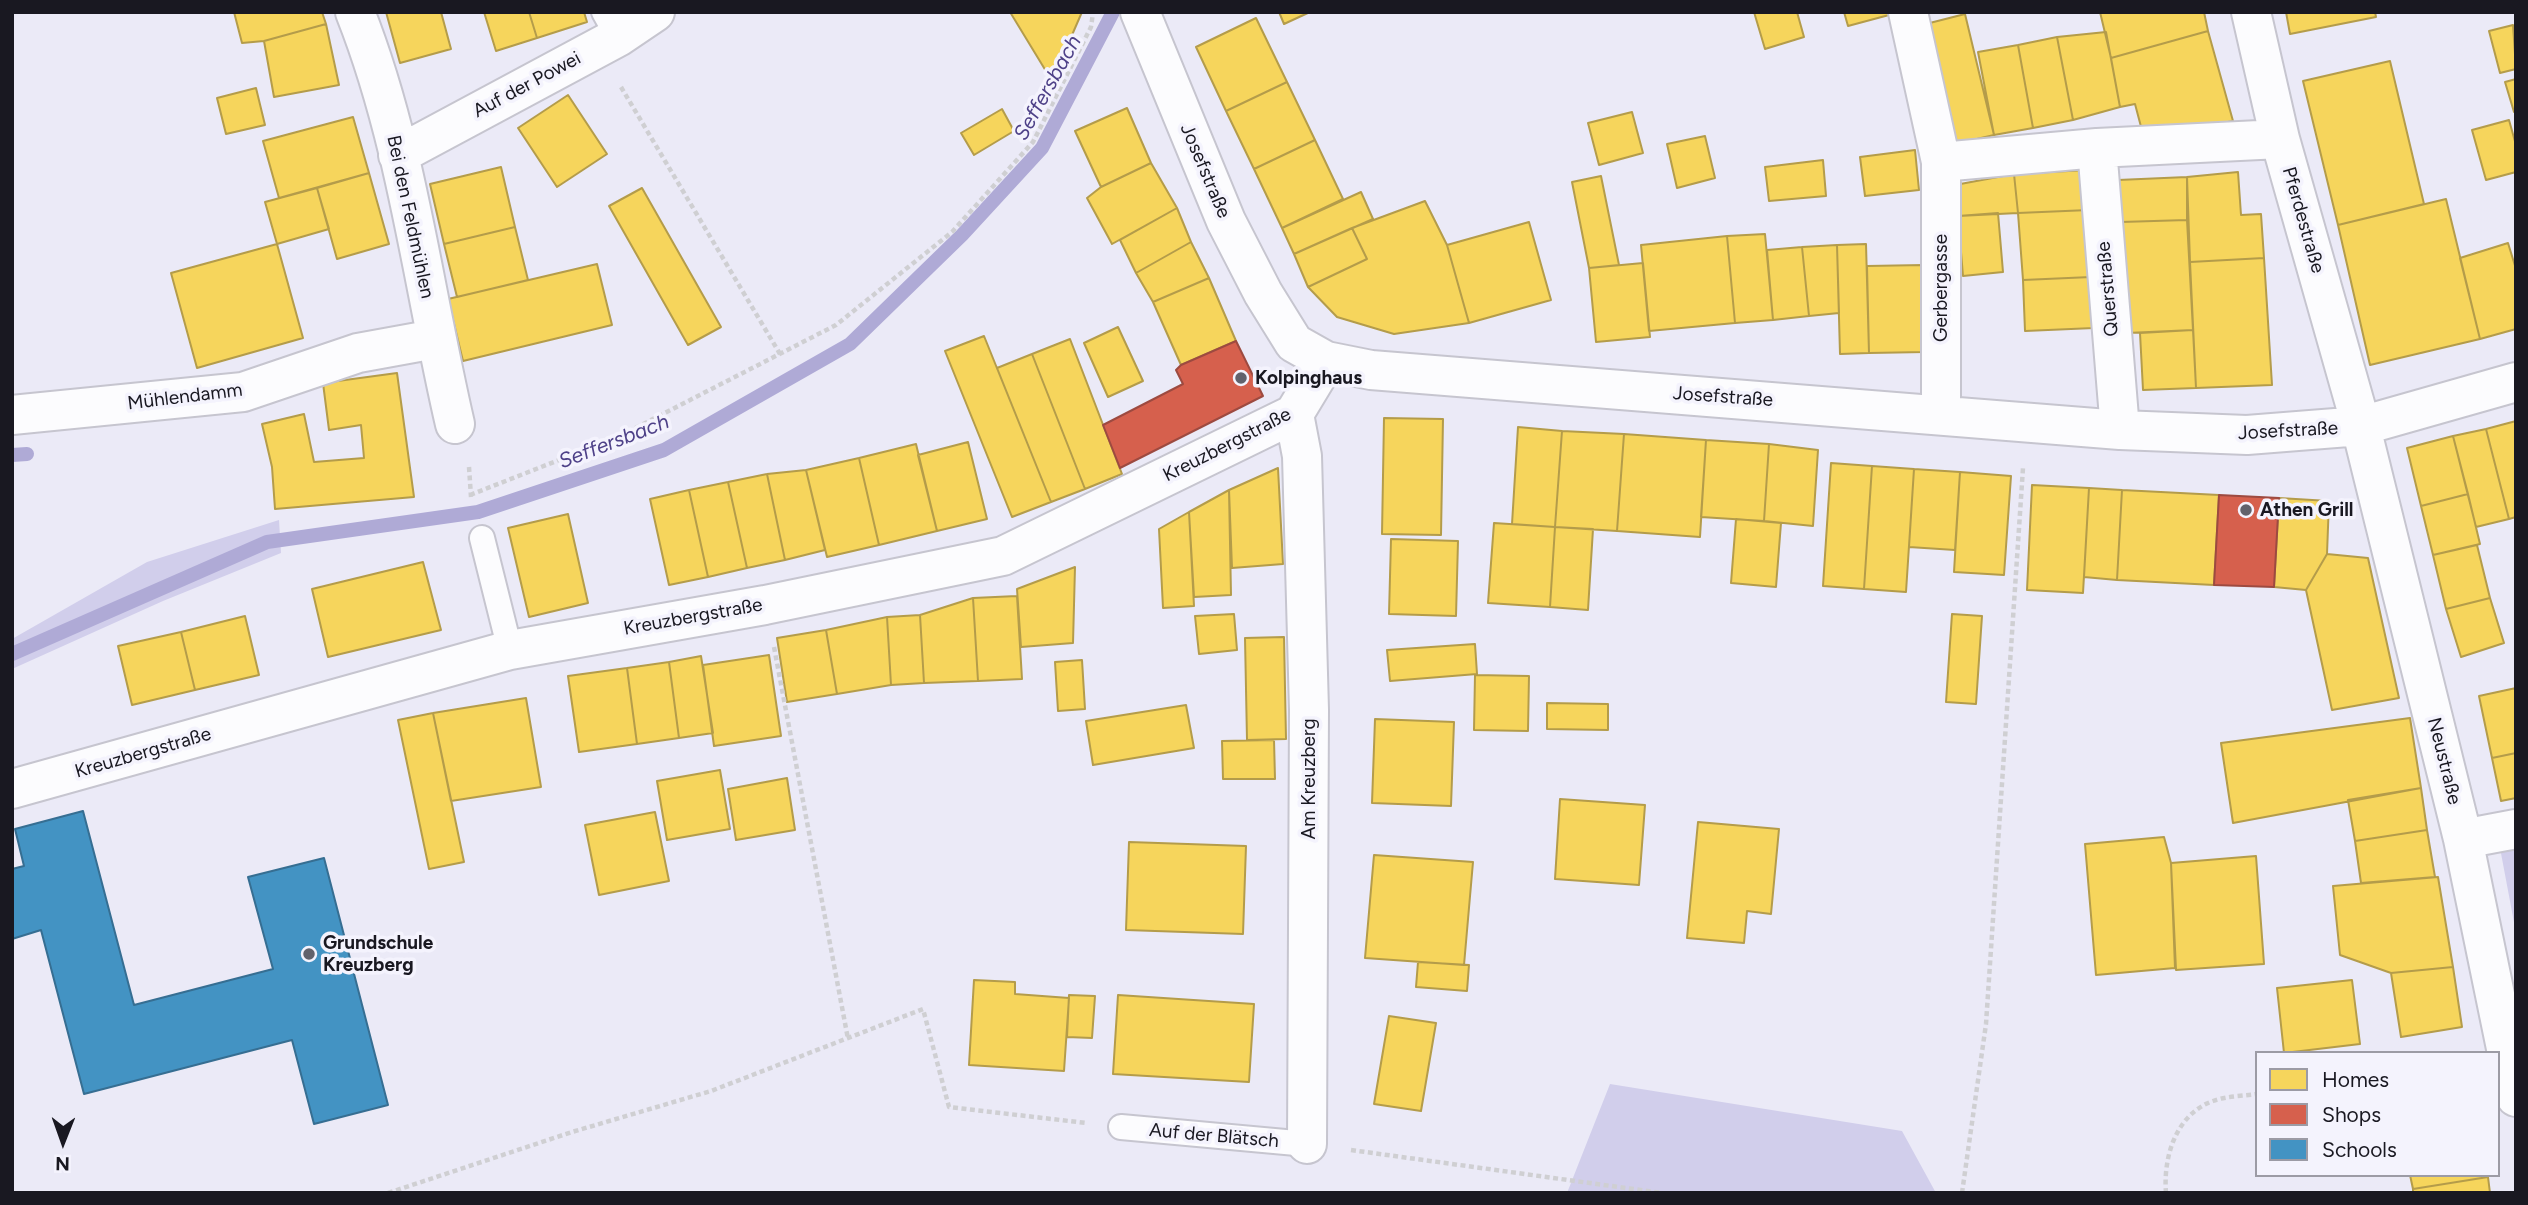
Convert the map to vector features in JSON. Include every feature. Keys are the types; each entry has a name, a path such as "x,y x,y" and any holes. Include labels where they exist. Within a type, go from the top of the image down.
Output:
{"street":[{"name":"Bei den Feldmühlen","path":"355,12 370,52 398,155 435,339 462,440"},
{"name":"Auf der Powei","path":"398,155 606,32 655,12"},
{"name":"Gerbergasse","path":"1909,12 1941,162 1941,414"},
{"name":"Pferdestraße","path":"2251,12 2280,139 2359,419"},
{"name":"Josefstraße","path":"1148,16 1226,221 1263,293 1294,343 1326,361 1371,370 2120,430 2247,435 2359,419 2516,382"},
{"path":"1941,162 2097,148 2280,139"},
{"name":"Querstraße","path":"2097,148 2120,430"},
{"name":"Mühlendamm","path":"12,415 243,392 358,354 435,339"},
{"name":"Kreuzbergstraße","path":"12,789 510,650 765,605 1003,556 1294,414 1326,361"},
{"name":"Am Kreuzberg","path":"1294,414 1302,456 1309,710 1307,1144"},
{"name":"Neustraße","path":"2359,419 2463,839 2516,1097"},
{"path":"2463,839 2516,829"}],"lane":[{"path":"482,538 510,650"},
{"name":"Auf der Blätsch","path":"1121,1128 1307,1144"}],"path":[{"path":"470,495 620,436 836,325 951,232 1033,142 1091,27 1093,12"},
{"path":"606,32 780,354"},
{"path":"1962,1193 1986,1024 2026,421"},
{"path":"462,440 470,495 482,538"},
{"path":"765,605 848,1038"},
{"path":"388,1193 572,1132 710,1091 923,1009 949,1107 1121,1128"},
{"path":"2166,1193 2165,1184 2173,1138 2190,1115 2212,1101 2255,1094"},
{"path":"1307,1144 1662,1193"}],"shaded area":[{"path":"279,520 281,553 163,601 12,669 12,639 147,562"},
{"path":"2516,845 2516,933 2500,848"},
{"path":"1610,1084 1902,1131 1936,1193 1567,1193"}],"building: Homes":[{"path":"234,12 322,12 326,24 264,41 242,43"},
{"path":"386,12 441,12 451,49 400,63"},
{"path":"484,12 529,12 537,38 496,51"},
{"path":"529,12 584,12 587,22 537,38"},
{"path":"1010,12 1082,12 1052,81"},
{"path":"1279,12 1310,12 1284,24"},
{"path":"1754,12 1797,12 1804,37 1765,49"},
{"path":"1844,12 1888,12 1889,15 1848,26"},
{"path":"2100,12 2204,12 2208,31 2111,58"},
{"path":"2286,12 2375,12 2376,17 2290,34"},
{"path":"1965,14 1994,135 1942,147 1914,27"},
{"path":"1256,18 1287,82 1226,111 1196,47"},
{"path":"326,24 339,85 274,97 264,41"},
{"path":"2513,25 2516,69 2500,73 2489,31"},
{"path":"2208,31 2233,121 2144,138 2135,104 2120,107 2111,58"},
{"path":"2106,32 2120,107 2073,120 2057,37"},
{"path":"2057,37 2073,120 2033,128 2018,45"},
{"path":"2018,45 2033,128 1994,135 1978,52"},
{"path":"2390,61 2424,204 2338,225 2303,81"},
{"path":"2516,79 2516,112 2514,112 2505,82"},
{"path":"1287,82 1315,140 1254,169 1226,111"},
{"path":"256,88 265,125 226,134 217,98"},
{"path":"568,95 607,154 557,187 518,128"},
{"path":"1127,108 1151,163 1101,187 1075,131"},
{"path":"1002,109 1014,131 974,155 961,133"},
{"path":"1632,112 1643,153 1599,165 1588,123"},
{"path":"353,117 369,173 279,198 263,141"},
{"path":"2509,120 2516,145 2516,172 2486,180 2472,130"},
{"path":"1705,136 1715,178 1677,188 1667,144"},
{"path":"1315,140 1343,199 1282,228 1254,169"},
{"path":"1915,150 1919,190 1865,196 1860,157"},
{"path":"1823,160 1826,196 1769,201 1765,167"},
{"path":"1151,163 1177,208 1112,244 1087,198 1101,187"},
{"path":"501,167 515,227 444,244 430,184"},
{"path":"2087,170 2089,210 2018,213 2014,174"},
{"path":"2238,172 2241,215 2261,214 2264,258 2190,262 2187,177"},
{"path":"369,173 389,244 337,259 317,188"},
{"path":"2014,174 2018,213 1958,216 1955,185"},
{"path":"1601,176 1619,265 1589,268 1572,182"},
{"path":"2187,177 2187,220 2121,222 2118,180"},
{"path":"317,188 329,229 277,244 265,202"},
{"path":"642,188 721,327 688,345 609,206"},
{"path":"1361,192 1373,219 1294,254 1282,228"},
{"path":"2446,199 2480,339 2370,365 2338,225"},
{"path":"1425,201 1447,245 1469,323 1394,334 1337,317 1308,287 1367,259 1352,228"},
{"path":"1177,208 1191,242 1136,273 1120,240"},
{"path":"2089,210 2091,277 2023,280 2018,213"},
{"path":"1998,213 2003,272 1963,276 1958,216"},
{"path":"2187,220 2193,330 2127,333 2121,222"},
{"path":"1529,222 1551,300 1469,323 1447,245"},
{"path":"515,227 528,280 457,297 444,244"},
{"path":"1352,228 1367,259 1308,287 1294,254"},
{"path":"1765,234 1773,320 1735,323 1727,236"},
{"path":"1727,236 1735,323 1649,331 1641,245"},
{"path":"1191,242 1209,278 1153,302 1136,273"},
{"path":"2508,243 2516,269 2516,329 2480,339 2460,258"},
{"path":"277,244 303,338 197,368 171,273"},
{"path":"1866,244 1869,353 1840,354 1837,245"},
{"path":"1837,245 1839,313 1809,316 1802,247"},
{"path":"1802,247 1809,316 1773,320 1767,250"},
{"path":"2264,258 2272,385 2196,388 2190,262"},
{"path":"1643,263 1650,337 1596,342 1589,268"},
{"path":"597,264 612,325 463,361 448,299"},
{"path":"1924,265 1925,352 1869,353 1867,266"},
{"path":"2091,277 2094,328 2025,331 2023,280"},
{"path":"1209,278 1236,341 1181,365 1153,302"},
{"path":"1118,327 1143,381 1108,397 1084,343"},
{"path":"2193,330 2196,388 2143,390 2140,333"},
{"path":"984,336 1051,502 1012,517 945,351"},
{"path":"1070,339 1122,474 1085,489 1032,354"},
{"path":"1032,354 1085,489 1051,502 997,368"},
{"path":"397,373 414,497 275,509 272,467 262,424 304,414 314,462 364,458 361,425 329,430 323,383"},
{"path":"1384,418 1443,419 1441,535 1382,534"},
{"path":"2516,421 2516,517 2509,519 2486,429"},
{"path":"1518,427 1562,431 1555,527 1512,524"},
{"path":"2486,429 2509,519 2476,527 2453,436"},
{"path":"1562,431 1624,434 1617,531 1555,527"},
{"path":"1624,434 1706,440 1700,537 1617,531"},
{"path":"2453,436 2468,494 2421,506 2407,448"},
{"path":"1706,440 1769,444 1764,521 1701,517"},
{"path":"968,442 987,519 937,531 918,455"},
{"path":"916,444 937,531 879,545 859,458"},
{"path":"1769,444 1818,450 1813,526 1764,521"},
{"path":"859,458 879,545 827,557 806,470"},
{"path":"1831,463 1872,466 1864,589 1823,586"},
{"path":"1872,466 1914,469 1906,592 1864,589"},
{"path":"1278,468 1283,564 1232,568 1229,490"},
{"path":"1914,469 1960,472 1955,550 1909,547"},
{"path":"806,470 825,550 785,560 767,474"},
{"path":"1960,472 2011,476 2004,575 1954,572"},
{"path":"767,474 785,560 747,568 728,482"},
{"path":"728,482 747,568 708,577 689,490"},
{"path":"2032,485 2089,488 2083,593 2027,590"},
{"path":"2089,488 2122,490 2117,580 2084,577"},
{"path":"689,490 708,577 669,585 650,499"},
{"path":"1229,490 1231,595 1194,597 1189,512"},
{"path":"2122,490 2219,495 2214,585 2117,580"},
{"path":"2468,494 2480,544 2433,555 2421,506"},
{"path":"2279,498 2329,501 2327,554 2306,590 2274,587"},
{"path":"1189,512 1194,606 1163,608 1159,529"},
{"path":"568,514 588,603 529,617 508,528"},
{"path":"1736,519 1781,523 1776,587 1731,583"},
{"path":"1494,523 1555,527 1550,607 1488,603"},
{"path":"1555,527 1593,529 1588,610 1550,607"},
{"path":"1391,539 1458,541 1456,616 1389,614"},
{"path":"2477,545 2490,598 2446,609 2433,555"},
{"path":"2327,554 2368,558 2399,698 2332,710 2306,590"},
{"path":"423,562 441,630 328,657 312,589"},
{"path":"1075,567 1073,643 1021,647 1017,589"},
{"path":"1017,596 1022,679 978,681 973,598"},
{"path":"973,598 978,681 924,683 920,615"},
{"path":"2490,598 2504,643 2461,657 2446,609"},
{"path":"1234,614 1237,650 1199,654 1195,616"},
{"path":"1952,614 1982,616 1976,704 1946,702"},
{"path":"920,615 924,683 891,685 887,617"},
{"path":"245,616 259,675 195,690 181,632"},
{"path":"887,617 891,685 837,694 826,630"},
{"path":"826,630 837,694 787,702 777,638"},
{"path":"181,632 195,690 132,705 118,646"},
{"path":"1284,637 1286,739 1247,740 1245,638"},
{"path":"1475,644 1477,674 1390,681 1387,650"},
{"path":"769,655 781,736 714,746 703,665"},
{"path":"701,656 713,733 679,738 669,662"},
{"path":"1082,660 1085,709 1058,711 1055,662"},
{"path":"669,662 679,738 637,744 627,668"},
{"path":"627,668 637,744 579,752 568,676"},
{"path":"1475,675 1529,676 1528,731 1474,730"},
{"path":"2516,688 2516,753 2492,758 2479,696"},
{"path":"526,698 541,787 451,801 433,713"},
{"path":"1547,703 1608,704 1608,730 1547,729"},
{"path":"1186,705 1194,748 1093,765 1086,721"},
{"path":"433,713 464,862 429,869 398,720"},
{"path":"2410,718 2421,788 2233,823 2221,743"},
{"path":"1375,719 1454,722 1451,806 1372,803"},
{"path":"1274,740 1275,779 1223,779 1222,741"},
{"path":"2516,753 2516,798 2501,801 2492,758"},
{"path":"720,770 730,829 667,840 657,781"},
{"path":"787,778 795,830 736,840 728,789"},
{"path":"2421,788 2427,830 2355,841 2348,800"},
{"path":"1560,799 1645,805 1639,885 1555,879"},
{"path":"655,812 669,881 599,895 585,825"},
{"path":"1698,822 1779,829 1771,914 1747,911 1744,943 1687,938"},
{"path":"2427,830 2435,877 2361,883 2355,841"},
{"path":"2164,837 2171,863 2175,968 2096,975 2085,844"},
{"path":"1129,842 1246,846 1243,934 1126,930"},
{"path":"1374,855 1473,862 1464,965 1365,958"},
{"path":"2256,856 2264,964 2176,970 2171,863"},
{"path":"2438,877 2453,967 2391,973 2340,955 2333,886"},
{"path":"1418,962 1469,965 1467,991 1416,987"},
{"path":"2453,967 2462,1027 2401,1037 2391,973"},
{"path":"974,980 1015,982 1015,994 1069,998 1064,1071 969,1065"},
{"path":"2352,980 2360,1044 2284,1051 2277,988"},
{"path":"1069,995 1095,996 1092,1038 1067,1037"},
{"path":"1118,995 1254,1004 1249,1082 1113,1074"},
{"path":"1389,1016 1436,1023 1421,1111 1374,1104"},
{"path":"2410,1177 2488,1177 2413,1189"},
{"path":"2488,1177 2490,1193 2413,1193 2413,1189"}],"building: Shops":[{"path":"1236,341 1263,396 1120,468 1103,425 1183,384 1176,370 1181,365"},
{"path":"2219,495 2279,498 2274,587 2214,585"}],"building: Schools":[{"name":"Grundschule Kreuzberg","path":"83,811 134,1005 273,969 248,877 324,858 388,1105 314,1124 292,1040 84,1094 41,930 12,939 12,869 24,866 15,829"}],"waterway":[{"name":"Seffersbach","path":"12,654 267,542 478,512 664,450 850,344 962,235 1042,148 1113,12"},
{"path":"12,455 27,454"}],"place":[{"name":"Kolpinghaus","path":"1241,378"},
{"name":"Athen Grill","path":"2246,510"},
{"name":"Grundschule Kreuzberg","path":"309,954"}]}
